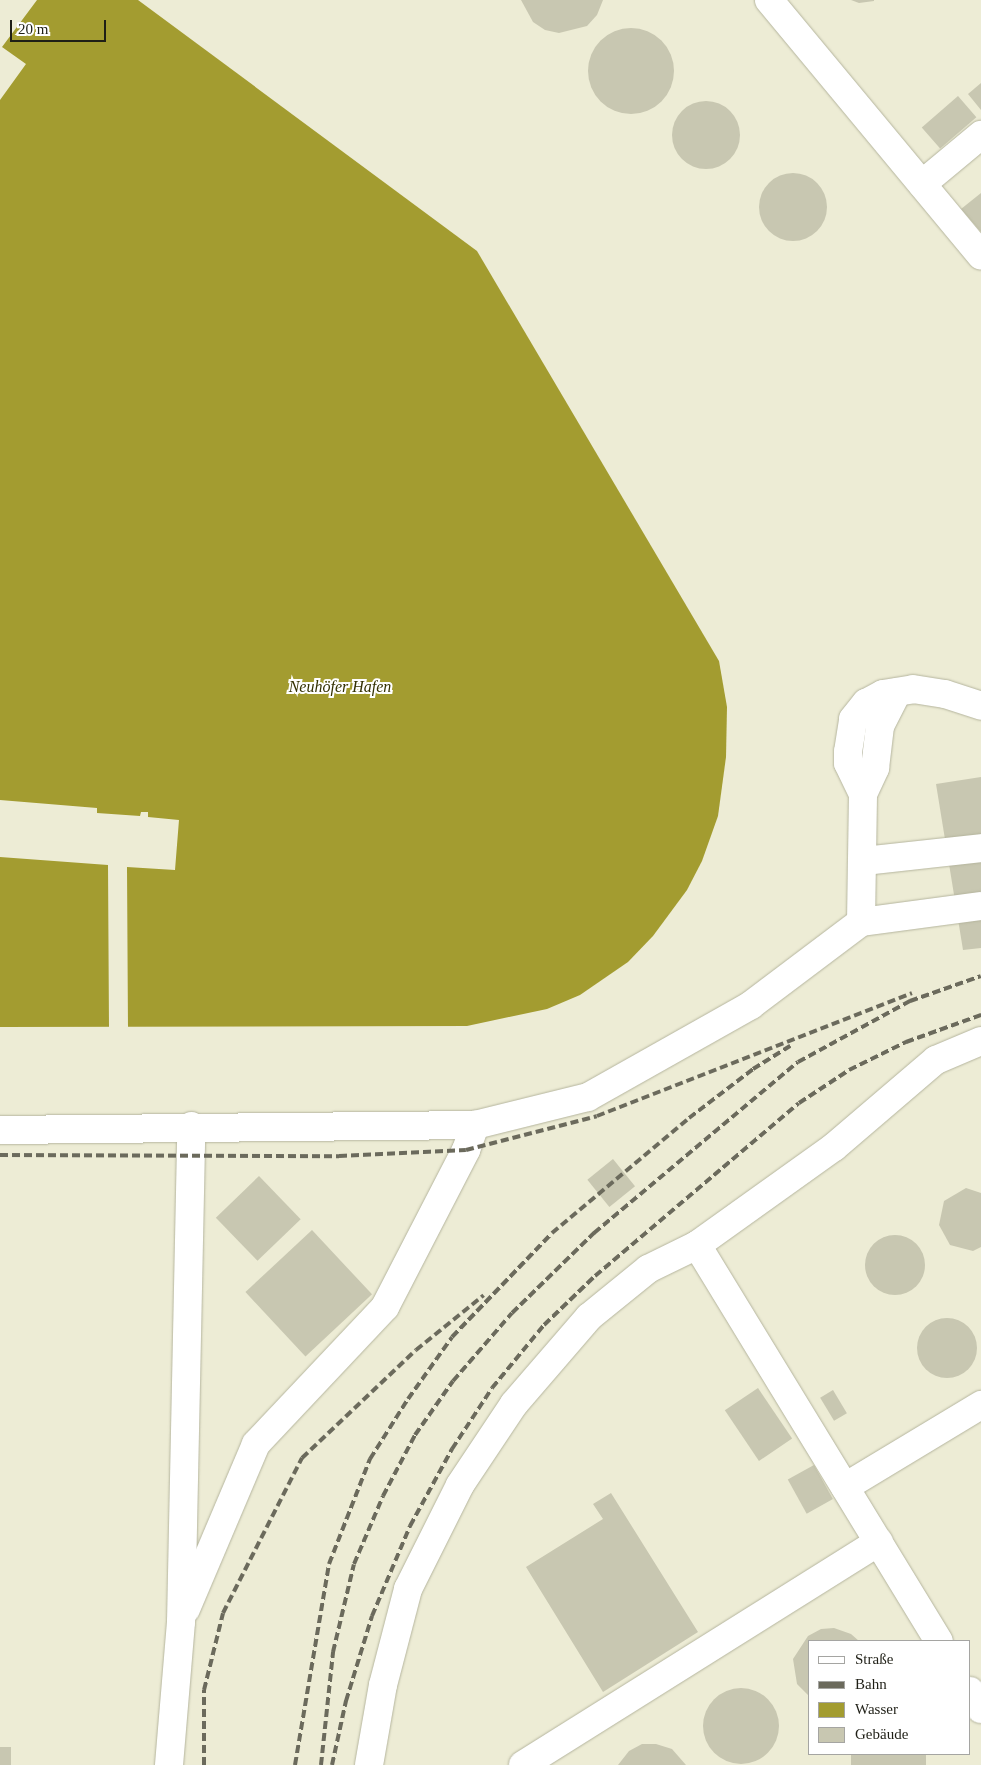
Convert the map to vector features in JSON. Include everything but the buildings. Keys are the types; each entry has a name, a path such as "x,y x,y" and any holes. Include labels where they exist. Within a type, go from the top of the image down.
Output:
{"lane":[{"path":"769,0 981,255"},
{"path":"922,184 981,135"},
{"path":"861,922 864,861 863,794 875,768 880,726 897,692 926,690 981,706"},
{"path":"864,861 981,848"},
{"path":"0,1130 190,1126 475,1125 588,1097 751,1005 861,922 981,906"},
{"path":"369,1765 383,1685 408,1589 460,1485 514,1404 589,1317 648,1269 697,1245 834,1147 936,1060 981,1041"},
{"path":"181,1622 256,1444 385,1307 466,1150 475,1125"},
{"path":"169,1765 181,1622 190,1126"},
{"path":"697,1245 939,1640"},
{"path":"845,1487 981,1405"},
{"path":"523,1765 879,1542"},
{"path":"971,1693 981,1709"}],"water":[{"name":"Neuhöfer Hafen","path":"0,0 138,0 477,251 719,661 727,707 726,757 718,816 702,861 687,890 653,936 628,962 580,995 547,1009 467,1026 0,1027"}],"pier":[{"path":"0,0 37,0 2,47 26,64 0,100"},
{"path":"0,800 97,808 97,813 140,816 141,812 148,812 148,817 179,820 175,870 127,867 128,1029 109,1029 108,865 0,857"}],"railway":[{"path":"321,1765 333,1652 354,1564 383,1496 415,1435 453,1381 512,1313 594,1233 798,1062 910,1001 981,976"},
{"path":"0,1155 339,1156 466,1150 597,1116 912,993"},
{"path":"332,1765 346,1701 372,1616 410,1526 452,1449 492,1388 544,1325 595,1276 799,1103 849,1070 906,1042 981,1015"},
{"path":"295,1765 329,1564 370,1459 408,1399 452,1337 552,1233 689,1118 753,1069 790,1046"},
{"path":"204,1765 204,1690 223,1613 302,1458 416,1350 484,1295"}]}
